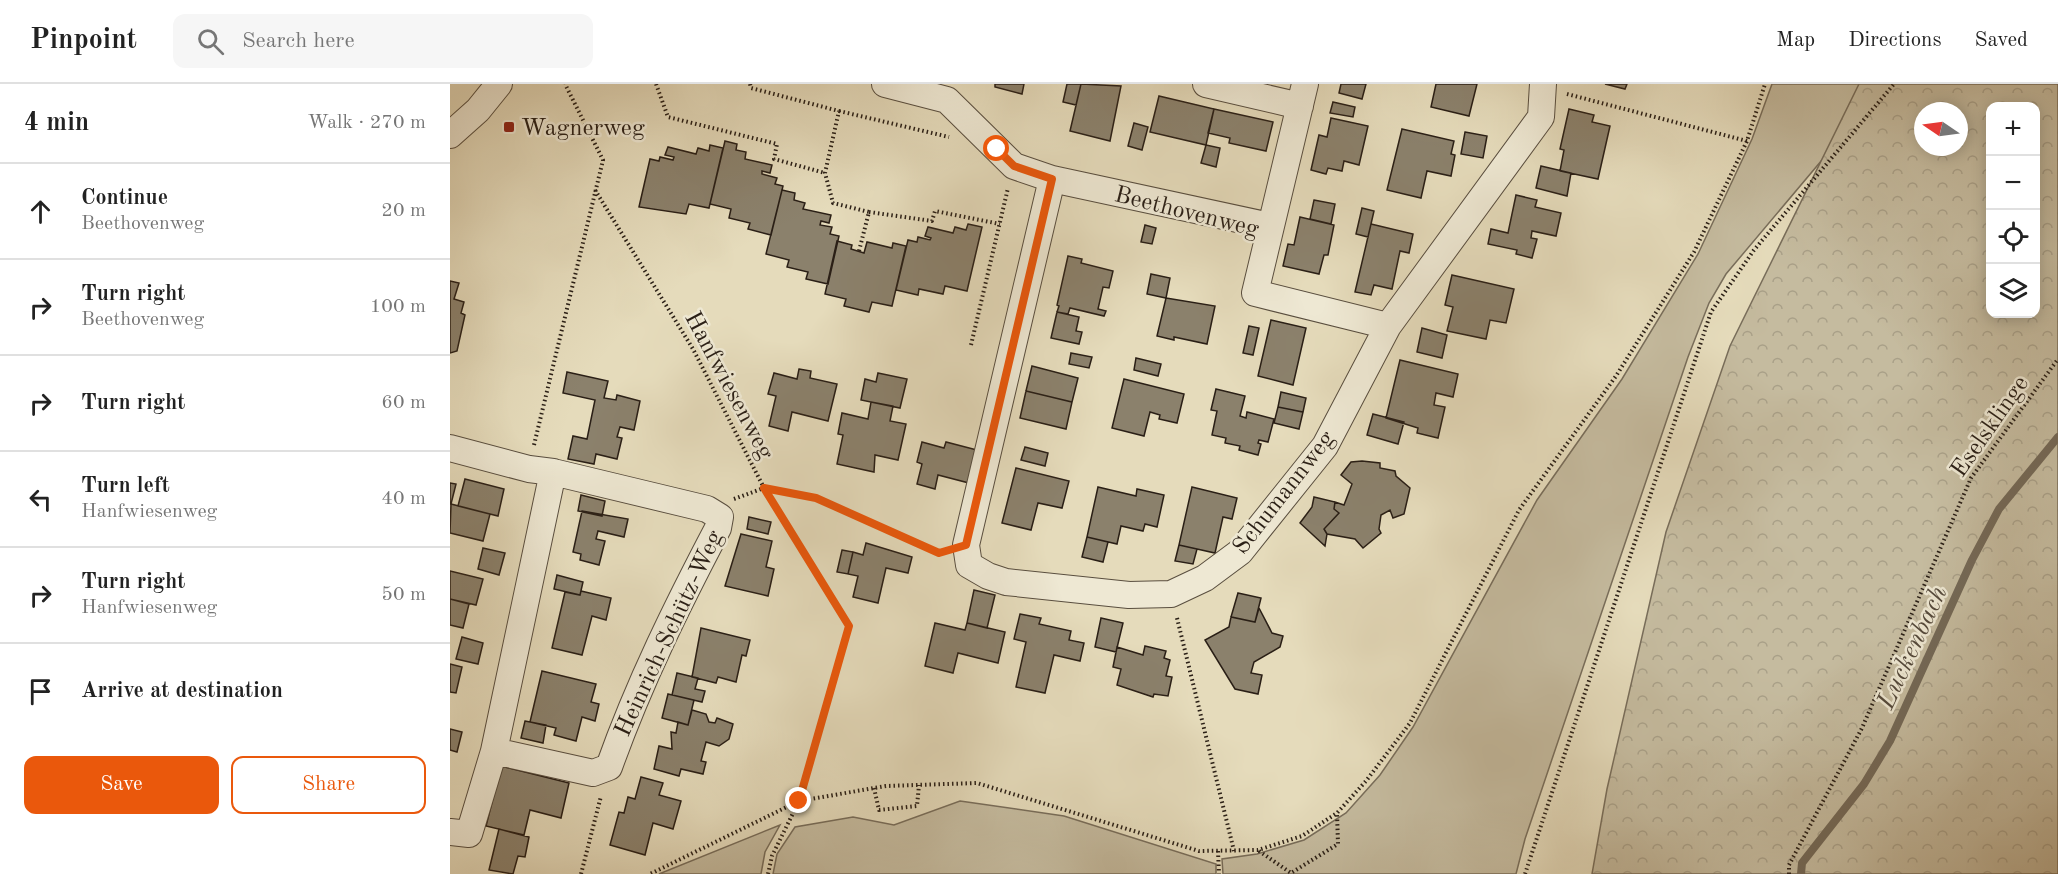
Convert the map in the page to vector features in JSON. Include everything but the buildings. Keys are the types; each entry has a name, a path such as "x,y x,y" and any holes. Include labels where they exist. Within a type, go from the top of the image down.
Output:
{"street":[{"path":"450,135 478,110 499,84"},
{"name":"Beethovenweg","path":"885,84 950,92 1014,166 1052,179 1270,226 1255,293 1388,326"},
{"path":"1206,84 1303,95 1270,226"},
{"name":"Schumannweg","path":"966,545 969,565 988,576 1006,582 1129,595 1171,594 1205,578 1239,552 1325,446 1388,326 1541,117 1544,86"},
{"path":"966,545 1052,179"},
{"name":"Heinrich-Schütz-Weg","path":"450,448 707,509 720,517 718,528 658,644 630,708 609,767 592,773 494,751"},
{"path":"450,832 469,834 494,751 541,470"}],"path":[{"path":"541,470 595,190 603,160 565,84"},
{"path":"656,84 668,117 777,144 774,159 825,173"},
{"path":"750,84 752,88 951,138"},
{"path":"650,874 799,801 874,788 977,783 1199,851 1258,850 1302,836 1337,813 1366,781 1410,723 1519,510 1616,376 1694,252 1747,141 1766,84"},
{"path":"1525,874 1711,312 1754,250 1894,84"},
{"path":"1544,86 1747,141"},
{"path":"839,111 825,173 833,203 868,212 932,220 935,211 1000,224"},
{"path":"971,345 1009,184"},
{"name":"Hanfwiesenweg","path":"595,190 693,349 764,488 849,626 799,801 772,856 768,874"},
{"path":"859,251 868,212"},
{"name":"Eselsklinge","path":"1788,874 1790,865 1866,717 1971,478 2058,359"},
{"path":"764,488 816,498 939,553 966,545"},
{"path":"1171,594 1234,851"},
{"path":"581,874 609,767"},
{"path":"874,788 879,810 917,806 919,785"},
{"path":"1258,850 1291,873 1338,844 1337,813"},
{"path":"1218,851 1219,874"}],"green space":[{"path":"1772,84 1886,84 1726,274 1709,303 1688,357 1525,839 1516,874 1223,874 1222,859 1257,854 1304,840 1346,813 1380,775 1413,727 1537,500 1622,379 1698,254 1752,139"},
{"path":"1859,84 2058,84 2058,874 1592,874 1607,789 1666,532 1730,346"},
{"path":"960,801 1064,816 1216,864 1216,874 773,874 777,854 795,827 853,817 894,825"},
{"path":"780,825 765,852 761,874 659,874"}],"waterway":[{"name":"Luckenbach","path":"1801,874 1802,863 1864,784 1890,741 1972,560 1999,509 2058,437"}],"place":[{"name":"Wagnerweg","path":"509,127"}],"route":[{"path":"799,801 849,626 764,488 816,498 939,553 966,545 1052,179 1014,166 997,149"}]}
